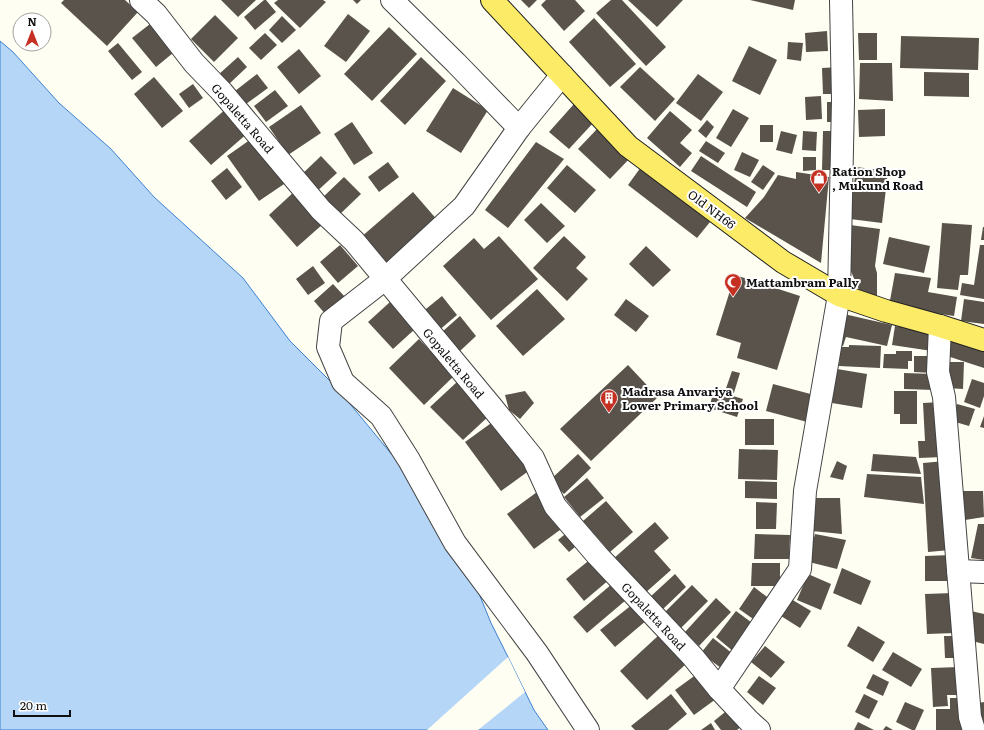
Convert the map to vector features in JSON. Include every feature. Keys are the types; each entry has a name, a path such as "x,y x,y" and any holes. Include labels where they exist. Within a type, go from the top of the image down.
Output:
{"main road":[{"name":"Old NH66","path":"492,0 628,146 783,262 838,295 984,340"}],"street":[{"name":"Gopaletta Road","path":"141,0 156,14 194,63 228,98 321,210 354,241 533,458 555,506 693,658 719,689 759,730"},
{"path":"392,0 519,128"},
{"path":"719,689 800,569 804,491 838,295 843,100 841,0"},
{"path":"562,75 519,128 464,206 385,279 331,322 328,347 343,382 381,416 409,460 455,543 538,653 588,730"},
{"path":"940,326 938,372 944,397 970,717 974,730"},
{"path":"958,571 984,572"}],"water":[{"path":"0,41 13,52 59,103 111,149 154,197 243,278 290,341 336,387 422,491 466,562 491,623 534,710 548,730 0,730"}],"pier":[{"path":"508,657 525,692 478,730 427,730"}],"building":[{"path":"64,0 125,0 138,12 107,46 61,3"},
{"path":"221,0 256,0 238,17"},
{"path":"264,0 266,0 276,12 255,30 244,17"},
{"path":"278,0 323,0 326,2 300,28 274,3"},
{"path":"353,0 361,0 357,4"},
{"path":"521,0 537,0 529,8"},
{"path":"546,0 575,0 585,11 564,31 541,5"},
{"path":"611,0 622,0 666,47 646,66 596,13"},
{"path":"628,0 683,0 657,27"},
{"path":"750,0 795,0 793,10"},
{"path":"348,14 370,31 346,62 324,46"},
{"path":"215,15 238,38 214,62 191,39"},
{"path":"282,16 296,30 282,43 269,30"},
{"path":"594,18 636,64 610,87 569,42"},
{"path":"150,24 173,53 156,67 132,38"},
{"path":"389,27 417,54 372,101 344,74"},
{"path":"827,31 828,51 806,52 805,33"},
{"path":"265,33 277,45 261,60 249,48"},
{"path":"858,33 877,33 877,60 859,60"},
{"path":"901,36 979,38 978,70 900,68"},
{"path":"788,42 803,43 801,61 787,59"},
{"path":"118,43 142,72 132,80 108,51"},
{"path":"749,46 777,60 760,95 732,81"},
{"path":"299,49 321,76 299,94 277,67"},
{"path":"238,57 247,67 228,85 218,75"},
{"path":"421,57 446,81 405,125 380,101"},
{"path":"860,63 892,63 893,101 859,99"},
{"path":"640,67 675,99 655,121 620,87"},
{"path":"839,67 839,94 823,94 822,68"},
{"path":"924,72 969,73 969,97 924,96"},
{"path":"257,74 268,88 246,104 235,91"},
{"path":"698,74 723,92 701,121 676,103"},
{"path":"154,77 183,111 162,128 134,94"},
{"path":"193,84 203,98 189,108 179,94"},
{"path":"453,88 488,110 461,153 426,131"},
{"path":"275,90 288,106 266,122 254,106"},
{"path":"821,96 822,119 806,120 805,97"},
{"path":"827,102 839,102 839,122 827,122"},
{"path":"574,104 594,122 569,149 549,132"},
{"path":"301,105 321,133 288,155 269,127"},
{"path":"227,108 249,132 211,165 189,141"},
{"path":"733,109 749,118 731,147 716,138"},
{"path":"885,109 885,136 859,137 858,110"},
{"path":"670,111 692,130 680,143 692,153 680,167 647,138"},
{"path":"707,120 714,127 706,138 698,131"},
{"path":"352,122 373,153 354,165 334,134"},
{"path":"760,125 773,125 773,142 760,142"},
{"path":"598,128 630,158 610,179 578,149"},
{"path":"781,131 797,135 792,154 776,150"},
{"path":"803,131 817,132 816,151 802,150"},
{"path":"823,131 839,131 839,170 822,170"},
{"path":"254,137 287,182 259,201 227,156"},
{"path":"706,141 725,153 718,163 699,151"},
{"path":"536,142 564,159 508,228 485,210"},
{"path":"742,152 759,160 750,177 734,170"},
{"path":"321,156 337,173 315,193 300,176"},
{"path":"701,156 756,192 747,207 691,171"},
{"path":"803,157 816,157 816,170 803,171"},
{"path":"388,162 399,177 379,192 368,177"},
{"path":"567,165 596,190 575,213 547,188"},
{"path":"763,165 775,173 763,190 751,182"},
{"path":"641,167 710,222 697,238 628,185"},
{"path":"856,167 888,171 882,223 850,219"},
{"path":"227,168 242,187 226,200 211,181"},
{"path":"796,172 829,177 821,263 745,218 764,197 778,175 796,179"},
{"path":"344,177 361,194 338,216 321,199"},
{"path":"295,191 323,224 297,247 269,215"},
{"path":"413,192 439,222 386,268 360,238"},
{"path":"541,203 565,226 547,243 524,220"},
{"path":"942,223 972,225 968,275 960,275 958,290 937,288"},
{"path":"850,225 880,229 875,266 877,273 877,296 859,290 846,260"},
{"path":"983,227 984,240 981,240"},
{"path":"499,236 538,279 491,320 443,266 474,238 484,249"},
{"path":"564,236 586,257 576,268 588,279 567,301 533,268"},
{"path":"889,237 930,246 924,273 883,264"},
{"path":"340,245 358,266 338,283 320,262"},
{"path":"980,245 984,245 984,299 960,295 962,283 974,285"},
{"path":"646,246 671,270 653,287 629,264"},
{"path":"313,266 325,283 308,295 296,279"},
{"path":"895,273 931,278 928,292 957,297 954,316 889,306"},
{"path":"735,275 800,296 777,370 737,358 741,343 716,335"},
{"path":"333,284 346,298 327,316 314,301"},
{"path":"537,289 565,319 523,356 496,326"},
{"path":"442,296 457,315 437,332 421,313"},
{"path":"626,299 649,316 636,332 614,315"},
{"path":"964,299 984,302 984,324 961,321"},
{"path":"390,302 415,329 393,349 368,322"},
{"path":"844,314 892,325 887,346 846,337 843,346 837,344"},
{"path":"460,316 476,336 460,351 442,332"},
{"path":"895,326 935,332 932,351 892,345"},
{"path":"951,335 984,346 984,368 944,355"},
{"path":"419,339 454,376 424,405 389,368"},
{"path":"849,345 881,346 880,368 839,366 840,347 849,347"},
{"path":"896,351 912,351 912,361 908,361 908,369 883,368 884,354 896,354"},
{"path":"914,356 932,356 932,373 914,372"},
{"path":"949,362 964,362 963,389 947,388"},
{"name":"Madrasa Anvariya Lower Primary School","path":"628,365 658,397 591,461 560,429"},
{"path":"837,369 867,374 862,408 832,403"},
{"path":"732,371 740,373 733,396 743,399 737,417 709,408 713,394 723,397"},
{"path":"904,373 934,374 934,390 904,389"},
{"path":"972,379 984,383 984,396 980,408 964,402"},
{"path":"458,381 490,415 463,440 430,407"},
{"path":"773,384 818,396 811,423 766,411"},
{"path":"525,391 534,403 520,419 509,410 505,395"},
{"path":"894,391 917,391 917,424 900,424 900,414 894,414"},
{"path":"941,402 943,457 919,458 918,441 925,441 923,403"},
{"path":"957,404 975,409 969,426 952,421"},
{"path":"984,416 984,428 980,427"},
{"path":"745,419 774,419 774,445 745,445"},
{"path":"494,421 530,470 501,491 465,442"},
{"path":"739,449 778,450 777,480 738,479"},
{"path":"578,454 591,468 564,494 550,480"},
{"path":"873,454 916,457 921,474 871,471"},
{"path":"837,461 847,466 843,480 830,477"},
{"path":"945,461 950,550 928,552 923,463"},
{"path":"867,474 921,477 924,504 864,497"},
{"path":"587,478 604,498 580,517 564,497"},
{"path":"745,481 777,482 777,499 745,498"},
{"path":"961,491 983,491 984,517 965,520"},
{"path":"537,492 564,527 534,549 507,514"},
{"path":"815,498 840,498 842,534 812,531"},
{"path":"606,501 633,532 610,552 583,521"},
{"path":"756,502 777,503 776,529 756,529"},
{"path":"655,522 669,538 654,551 671,570 644,594 613,559"},
{"path":"978,524 984,524 984,560 971,558"},
{"path":"570,530 581,542 569,552 558,540"},
{"path":"755,534 790,535 789,559 754,559"},
{"path":"815,534 846,540 837,569 809,562"},
{"path":"951,555 952,581 925,581 925,556"},
{"path":"592,558 610,579 584,601 566,579"},
{"path":"752,563 780,563 780,586 751,586"},
{"path":"842,568 871,581 861,605 833,593"},
{"path":"675,574 686,587 662,610 650,597"},
{"path":"808,574 831,584 821,610 797,600"},
{"path":"612,584 626,600 587,633 573,617"},
{"path":"692,585 708,601 681,628 665,612"},
{"path":"754,587 771,600 756,621 739,609"},
{"path":"953,593 955,633 927,634 925,594"},
{"path":"716,598 731,612 699,646 685,632"},
{"path":"791,599 811,611 800,628 781,616"},
{"path":"633,604 647,620 615,647 600,630"},
{"path":"736,611 755,625 734,652 716,637"},
{"path":"971,611 984,614 984,644 964,639"},
{"path":"858,626 885,642 873,662 847,646"},
{"path":"659,635 686,664 647,700 620,671"},
{"path":"944,636 960,636 960,658 945,658"},
{"path":"713,638 733,654 721,668 701,653"},
{"path":"765,646 785,662 771,678 751,662"},
{"path":"893,652 922,669 911,687 882,670"},
{"path":"959,667 961,695 947,695 948,706 933,707 931,668"},
{"path":"697,674 716,699 694,715 675,690"},
{"path":"873,674 889,682 883,696 866,688"},
{"path":"759,676 776,688 763,705 747,692"},
{"path":"671,694 687,714 668,730 635,730 631,726"},
{"path":"864,694 878,701 869,719 855,712"},
{"path":"950,698 962,698 962,730 936,730 936,709 950,709"},
{"path":"905,702 924,710 915,730 896,722"},
{"path":"984,702 984,725 976,726 973,704"},
{"path":"730,708 743,725 737,730 721,730 714,721"},
{"path":"858,722 874,730 854,730"},
{"path":"711,723 715,730 701,730"},
{"path":"886,726 893,730 883,730"}],"place":[{"name":"Ration Shop , Mukund Road","path":"819,193"},
{"name":"Mattambram Pally","path":"733,297"},
{"name":"Madrasa Anvariya Lower Primary School","path":"609,413"}]}
